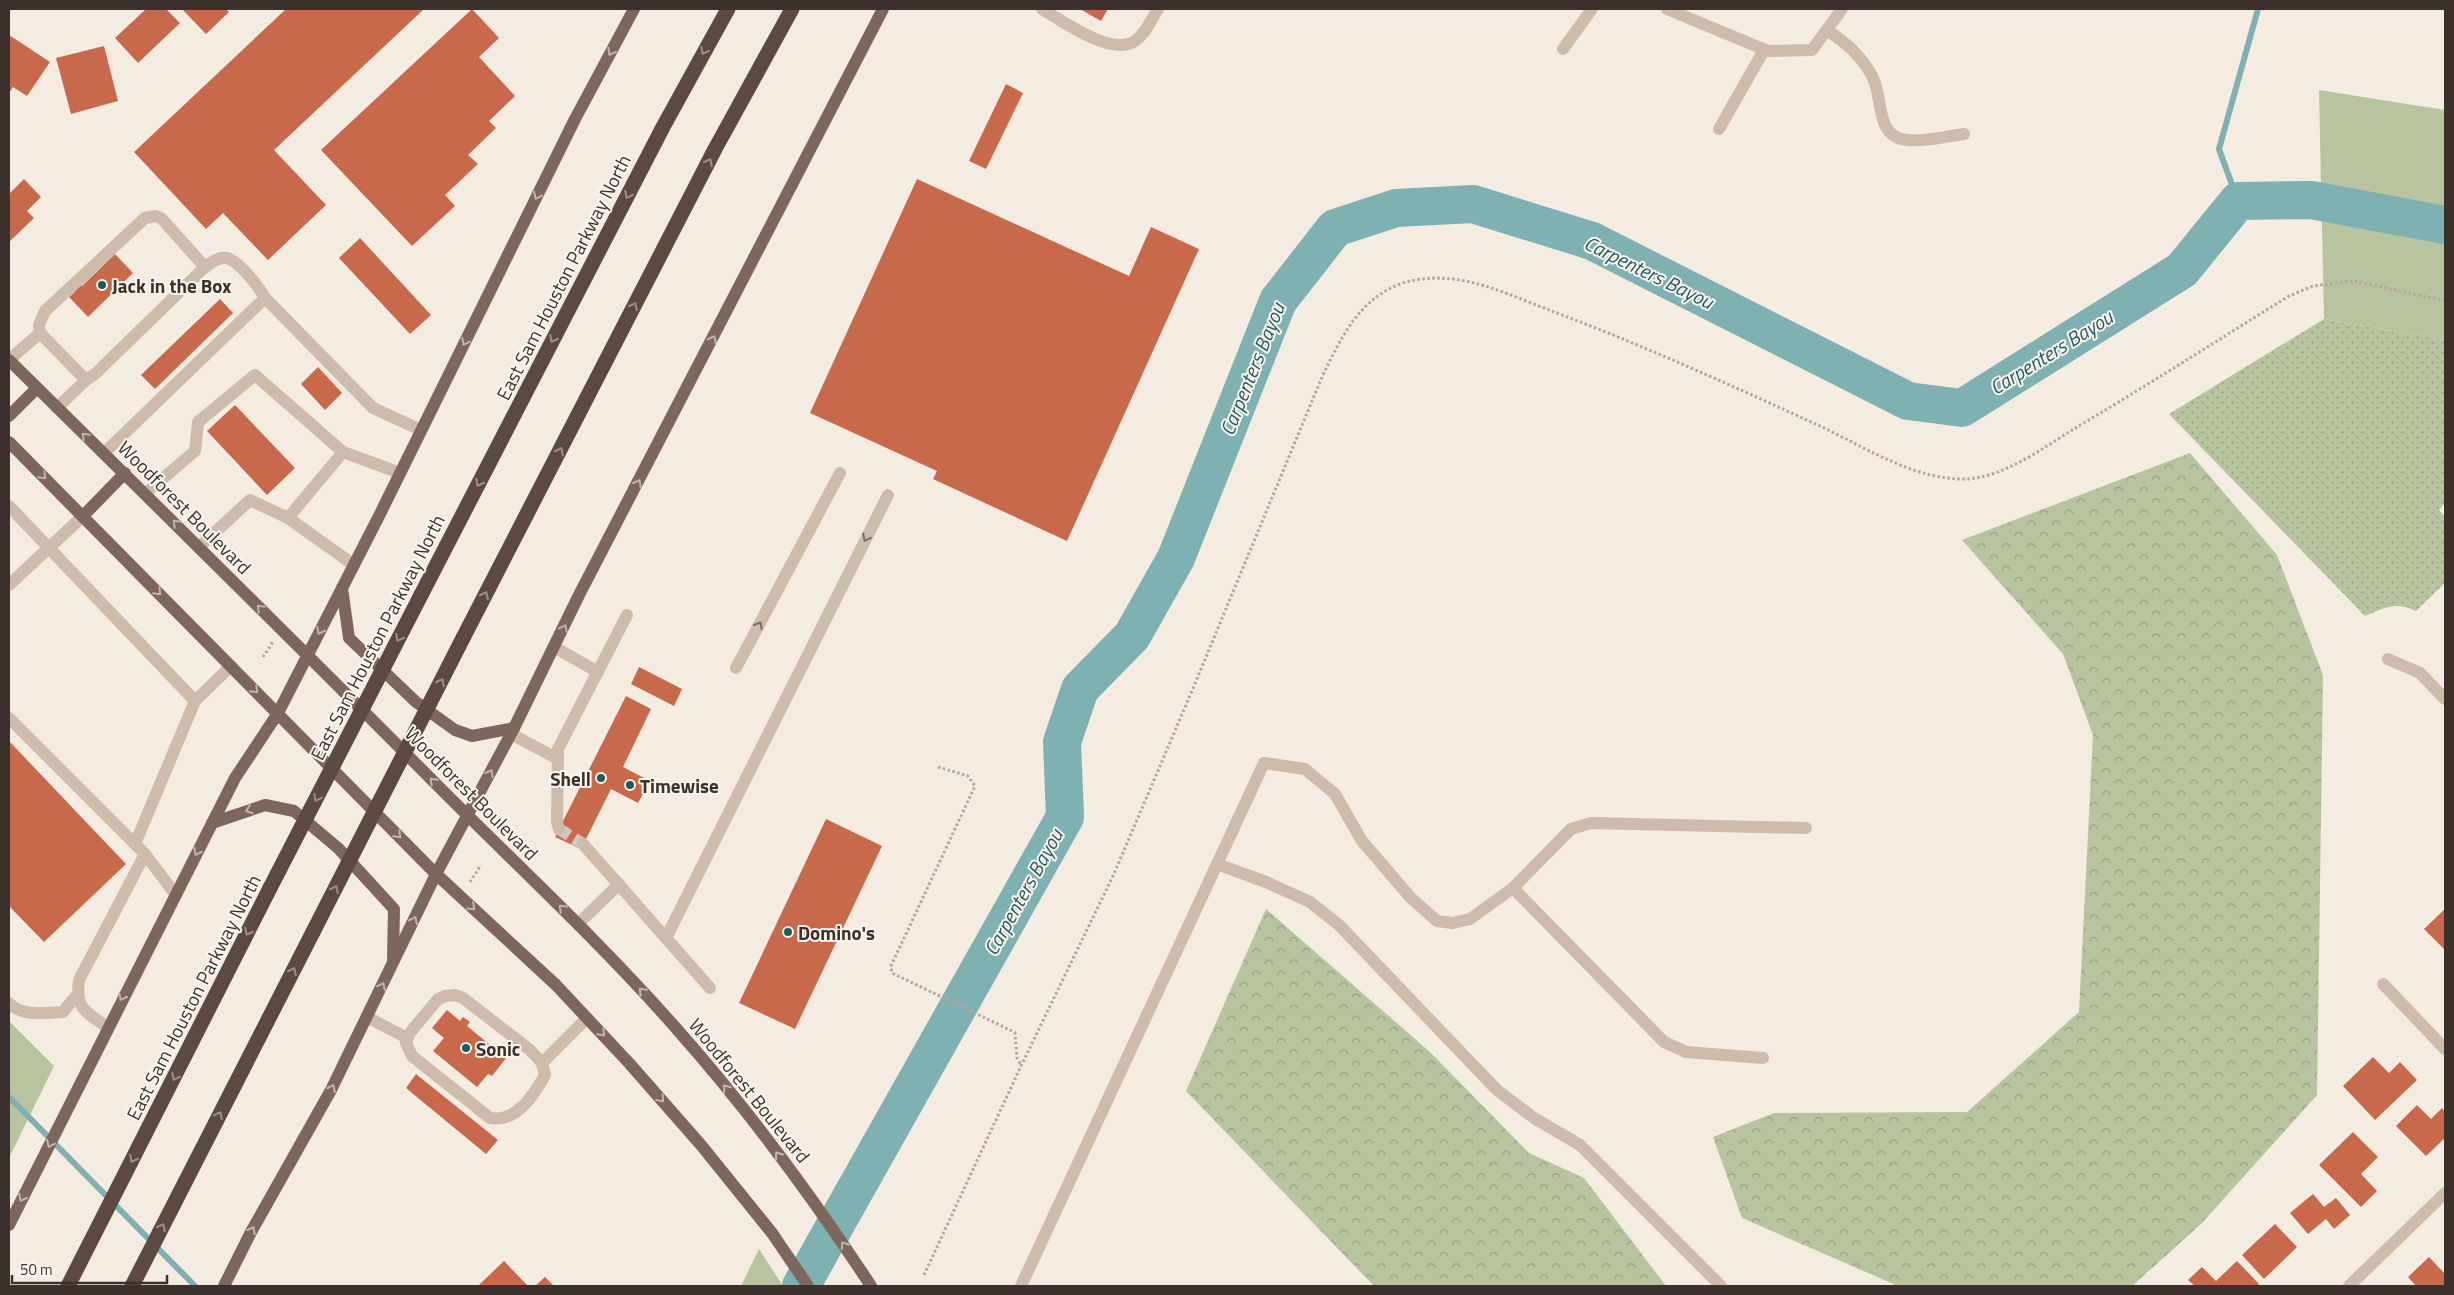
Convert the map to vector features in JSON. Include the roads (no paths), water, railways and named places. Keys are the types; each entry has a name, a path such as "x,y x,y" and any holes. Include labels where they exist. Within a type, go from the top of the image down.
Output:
{"highway":[{"name":"East Sam Houston Parkway North","path":"70,1283 270,888 658,135 728,9"},
{"path":"132,1286 715,150 792,9"}],"main road":[{"path":"9,1225 107,1027 235,778 278,713 400,473 575,119 634,9"},
{"path":"224,1286 331,1090 436,874 512,731 883,9"},
{"name":"Woodforest Boulevard","path":"9,360 146,493 467,816 578,924 675,1026 764,1136 839,1237 871,1286"},
{"path":"9,416 37,388"},
{"path":"9,442 436,874 556,985 701,1145 772,1233 808,1286"},
{"path":"83,516 125,473"},
{"path":"342,588 349,638 416,702 456,730 472,736 512,731"},
{"path":"212,823 265,805 294,811 338,848 394,909 393,964"}],"street":[{"path":"1042,9 1099,41 1122,45 1134,42 1144,32 1158,9"},
{"path":"1562,49 1592,9"},
{"path":"1666,9 1764,50 1812,50 1842,9"},
{"path":"1827,30 1844,41 1860,56 1873,78 1883,125 1893,136 1908,140 1964,134"},
{"path":"1720,129 1764,50"},
{"path":"86,380 40,333 39,325 45,311 145,218 156,216 160,218 205,267"},
{"path":"57,408 86,380 95,374 205,267 216,260 226,258 237,265 258,286 266,298 373,408 421,430"},
{"path":"104,453 266,298"},
{"path":"9,360 40,333"},
{"path":"146,493 195,451 198,422 255,375 343,452 400,473"},
{"path":"288,518 343,452"},
{"path":"736,668 840,473"},
{"path":"666,938 787,693 888,495"},
{"path":"199,547 250,500 288,518 354,564"},
{"path":"9,506 194,702"},
{"path":"9,585 83,516"},
{"path":"559,829 557,822 558,750 627,615"},
{"path":"554,647 598,672"},
{"path":"2388,659 2420,673 2445,699"},
{"path":"135,844 194,702 231,666"},
{"path":"9,718 145,854 175,894"},
{"path":"512,731 558,758"},
{"path":"1021,1286 1264,763 1305,769 1335,794 1362,841 1411,898 1437,921 1453,923 1470,919 1513,888 1571,829 1591,823 1806,828"},
{"path":"583,844 710,988"},
{"path":"9,1003 16,1010 37,1013 63,1012 76,996 79,980 145,854"},
{"path":"1217,864 1266,882 1310,902 1339,925 1497,1090 1534,1118 1580,1145 1721,1286"},
{"path":"578,924 618,884"},
{"path":"1513,888 1664,1042 1686,1052 1763,1058"},
{"path":"2383,984 2445,1049"},
{"path":"454,995 463,998 530,1050 542,1062 545,1075 538,1088 519,1110 500,1120 490,1118 412,1056 407,1049 407,1038 420,1018 438,999 454,995"},
{"path":"76,996 84,1009 107,1027"},
{"path":"367,1017 407,1038"},
{"path":"542,1062 587,1018"},
{"path":"2348,1286 2445,1193"}],"waterway":[{"path":"2238,201 2219,149 2258,9"},
{"name":"Carpenters Bayou","path":"801,1286 1065,817 1062,742 1080,689 1132,636 1176,558 1278,301 1335,228 1396,208 1473,204 1592,241 1908,401 1962,408 2182,270 2238,201 2311,200 2445,225"},
{"path":"9,1097 195,1286"}],"tunnel":[{"path":"559,829 583,844"}],"place":[{"name":"Jack in the Box","path":"102,285"},
{"name":"Shell","path":"601,778"},
{"name":"Timewise","path":"630,785"},
{"name":"Domino's","path":"788,932"},
{"name":"Sonic","path":"466,1048"}]}
